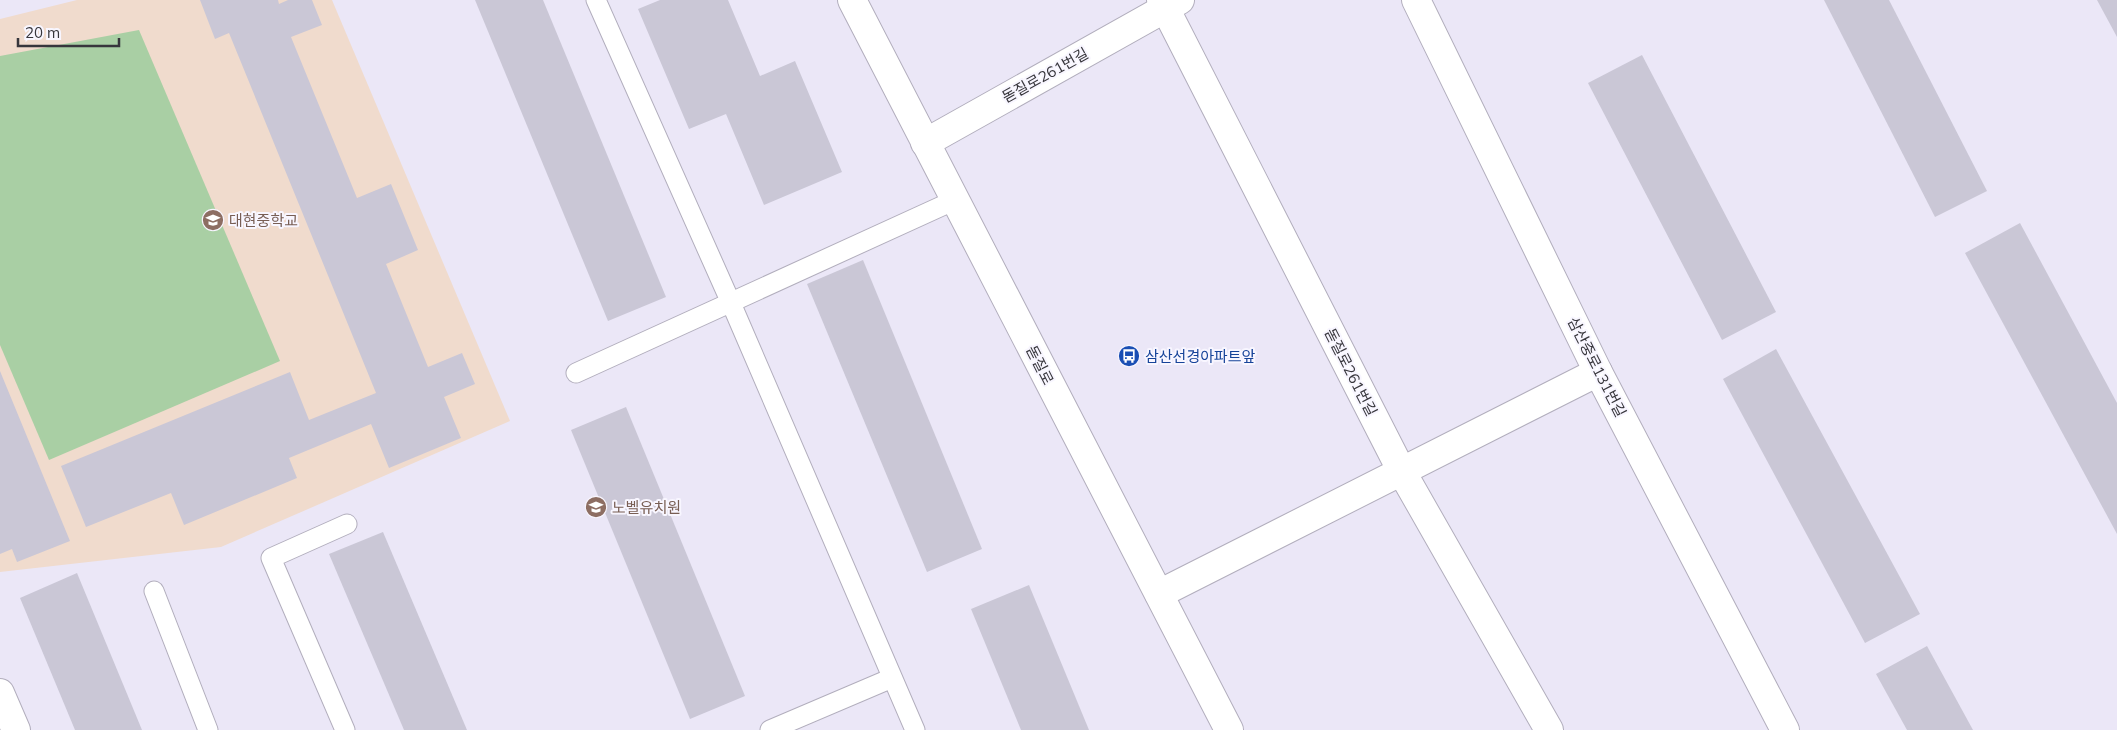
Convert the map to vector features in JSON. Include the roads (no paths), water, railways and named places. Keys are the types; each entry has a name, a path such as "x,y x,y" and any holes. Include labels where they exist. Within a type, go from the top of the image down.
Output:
{"street":[{"name":"돋질로","path":"852,0 1229,730"},
{"name":"삼산중로131번길","path":"1416,0 1598,372 1785,730"},
{"name":"돋질로261번길","path":"926,143 1168,3 1402,472 1549,730"},
{"path":"1159,594 1598,372"},
{"path":"0,693 16,730"}],"lane":[{"path":"596,0 915,730"},
{"path":"576,373 955,200"},
{"path":"345,730 271,558 347,524"},
{"path":"154,591 208,730"},
{"path":"770,730 892,678"}],"place":[{"name":"대현중학교","path":"213,220"},
{"name":"삼산선경아파트앞","path":"1129,356"},
{"name":"노벨유치원","path":"596,507"}]}
